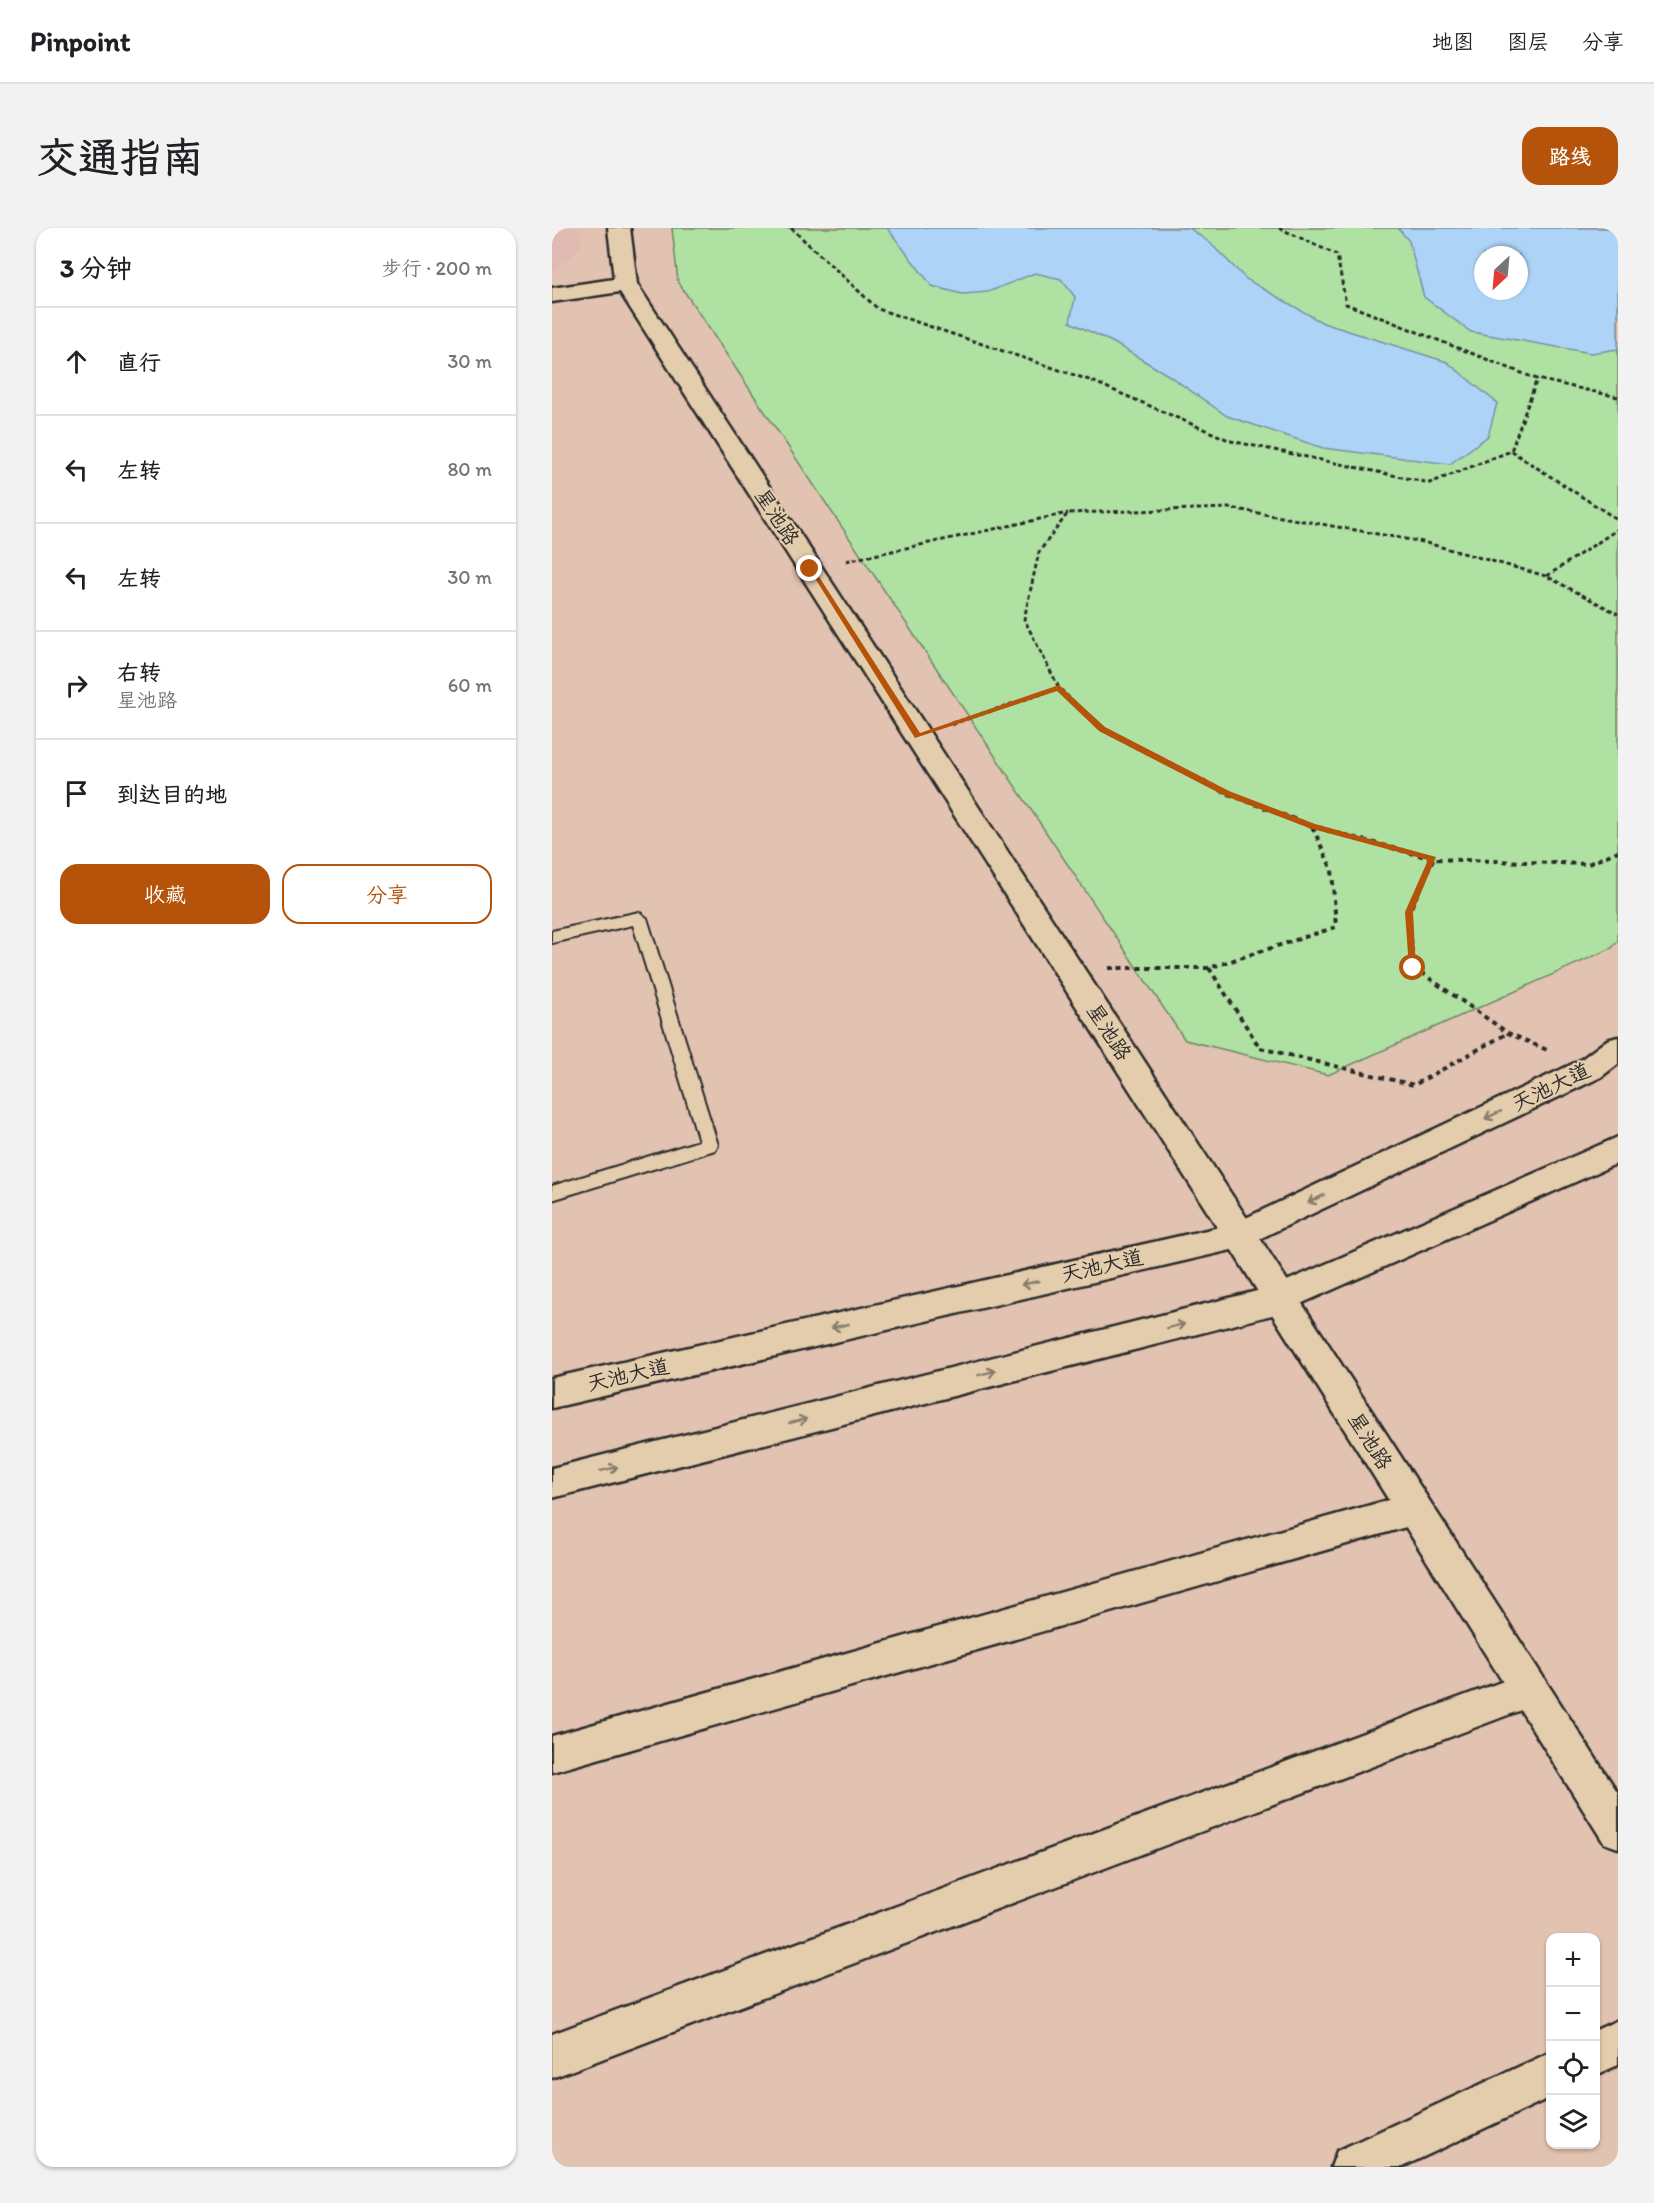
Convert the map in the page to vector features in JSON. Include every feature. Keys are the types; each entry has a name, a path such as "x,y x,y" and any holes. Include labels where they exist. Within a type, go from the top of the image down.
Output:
{"street":[{"name":"星池路","path":"619,228 626,284 1240,1235 1618,1829"},
{"path":"552,295 626,284"},
{"name":"天池大道","path":"552,1392 1240,1235 1590,1069 1618,1048"},
{"path":"552,1483 1280,1299 1618,1149"},
{"path":"552,1754 1413,1509"},
{"path":"552,2056 1528,1690"},
{"path":"1600,2051 1618,2042"},
{"path":"1353,2167 1546,2076"}],"lane":[{"path":"552,937 639,918 709,1145 552,1193"}],"path":[{"path":"791,228 878,309 1092,381 1231,441 1430,483 1511,450 1537,379"},
{"path":"1279,228 1337,255 1346,304 1537,379 1618,397"},
{"path":"1511,450 1618,520"},
{"path":"810,569 1068,513 1230,508 1423,542 1546,576 1618,614"},
{"path":"1068,513 1039,552 1024,619 1059,688 1102,729 1226,793 1312,826 1433,859 1588,864 1618,851"},
{"path":"1546,576 1618,529"},
{"path":"918,736 1059,688"},
{"path":"1067,968 1209,968 1336,927 1332,870 1312,826"},
{"path":"1433,859 1409,912 1413,968 1508,1033 1590,1069"},
{"path":"1209,968 1260,1048 1414,1085 1508,1033"}],"shaded area":[{"path":"552,228 580,228 581,247 552,273"}],"green space":[{"path":"672,228 1618,228 1618,941 1612,948 1328,1075 1185,1040 678,282"}],"water":[{"path":"887,228 1189,228 1210,243 1246,279 1323,323 1447,362 1497,403 1488,436 1450,464 1323,448 1227,416 1168,375 1114,343 1070,322 1075,297 1061,279 1035,273 988,292 962,294 932,286"},
{"path":"1398,228 1618,228 1618,349 1591,353 1471,332 1424,297 1409,241"}],"route":[{"path":"810,569 918,736 1059,688 1102,729 1226,793 1312,826 1433,859 1409,912 1413,968"}]}
